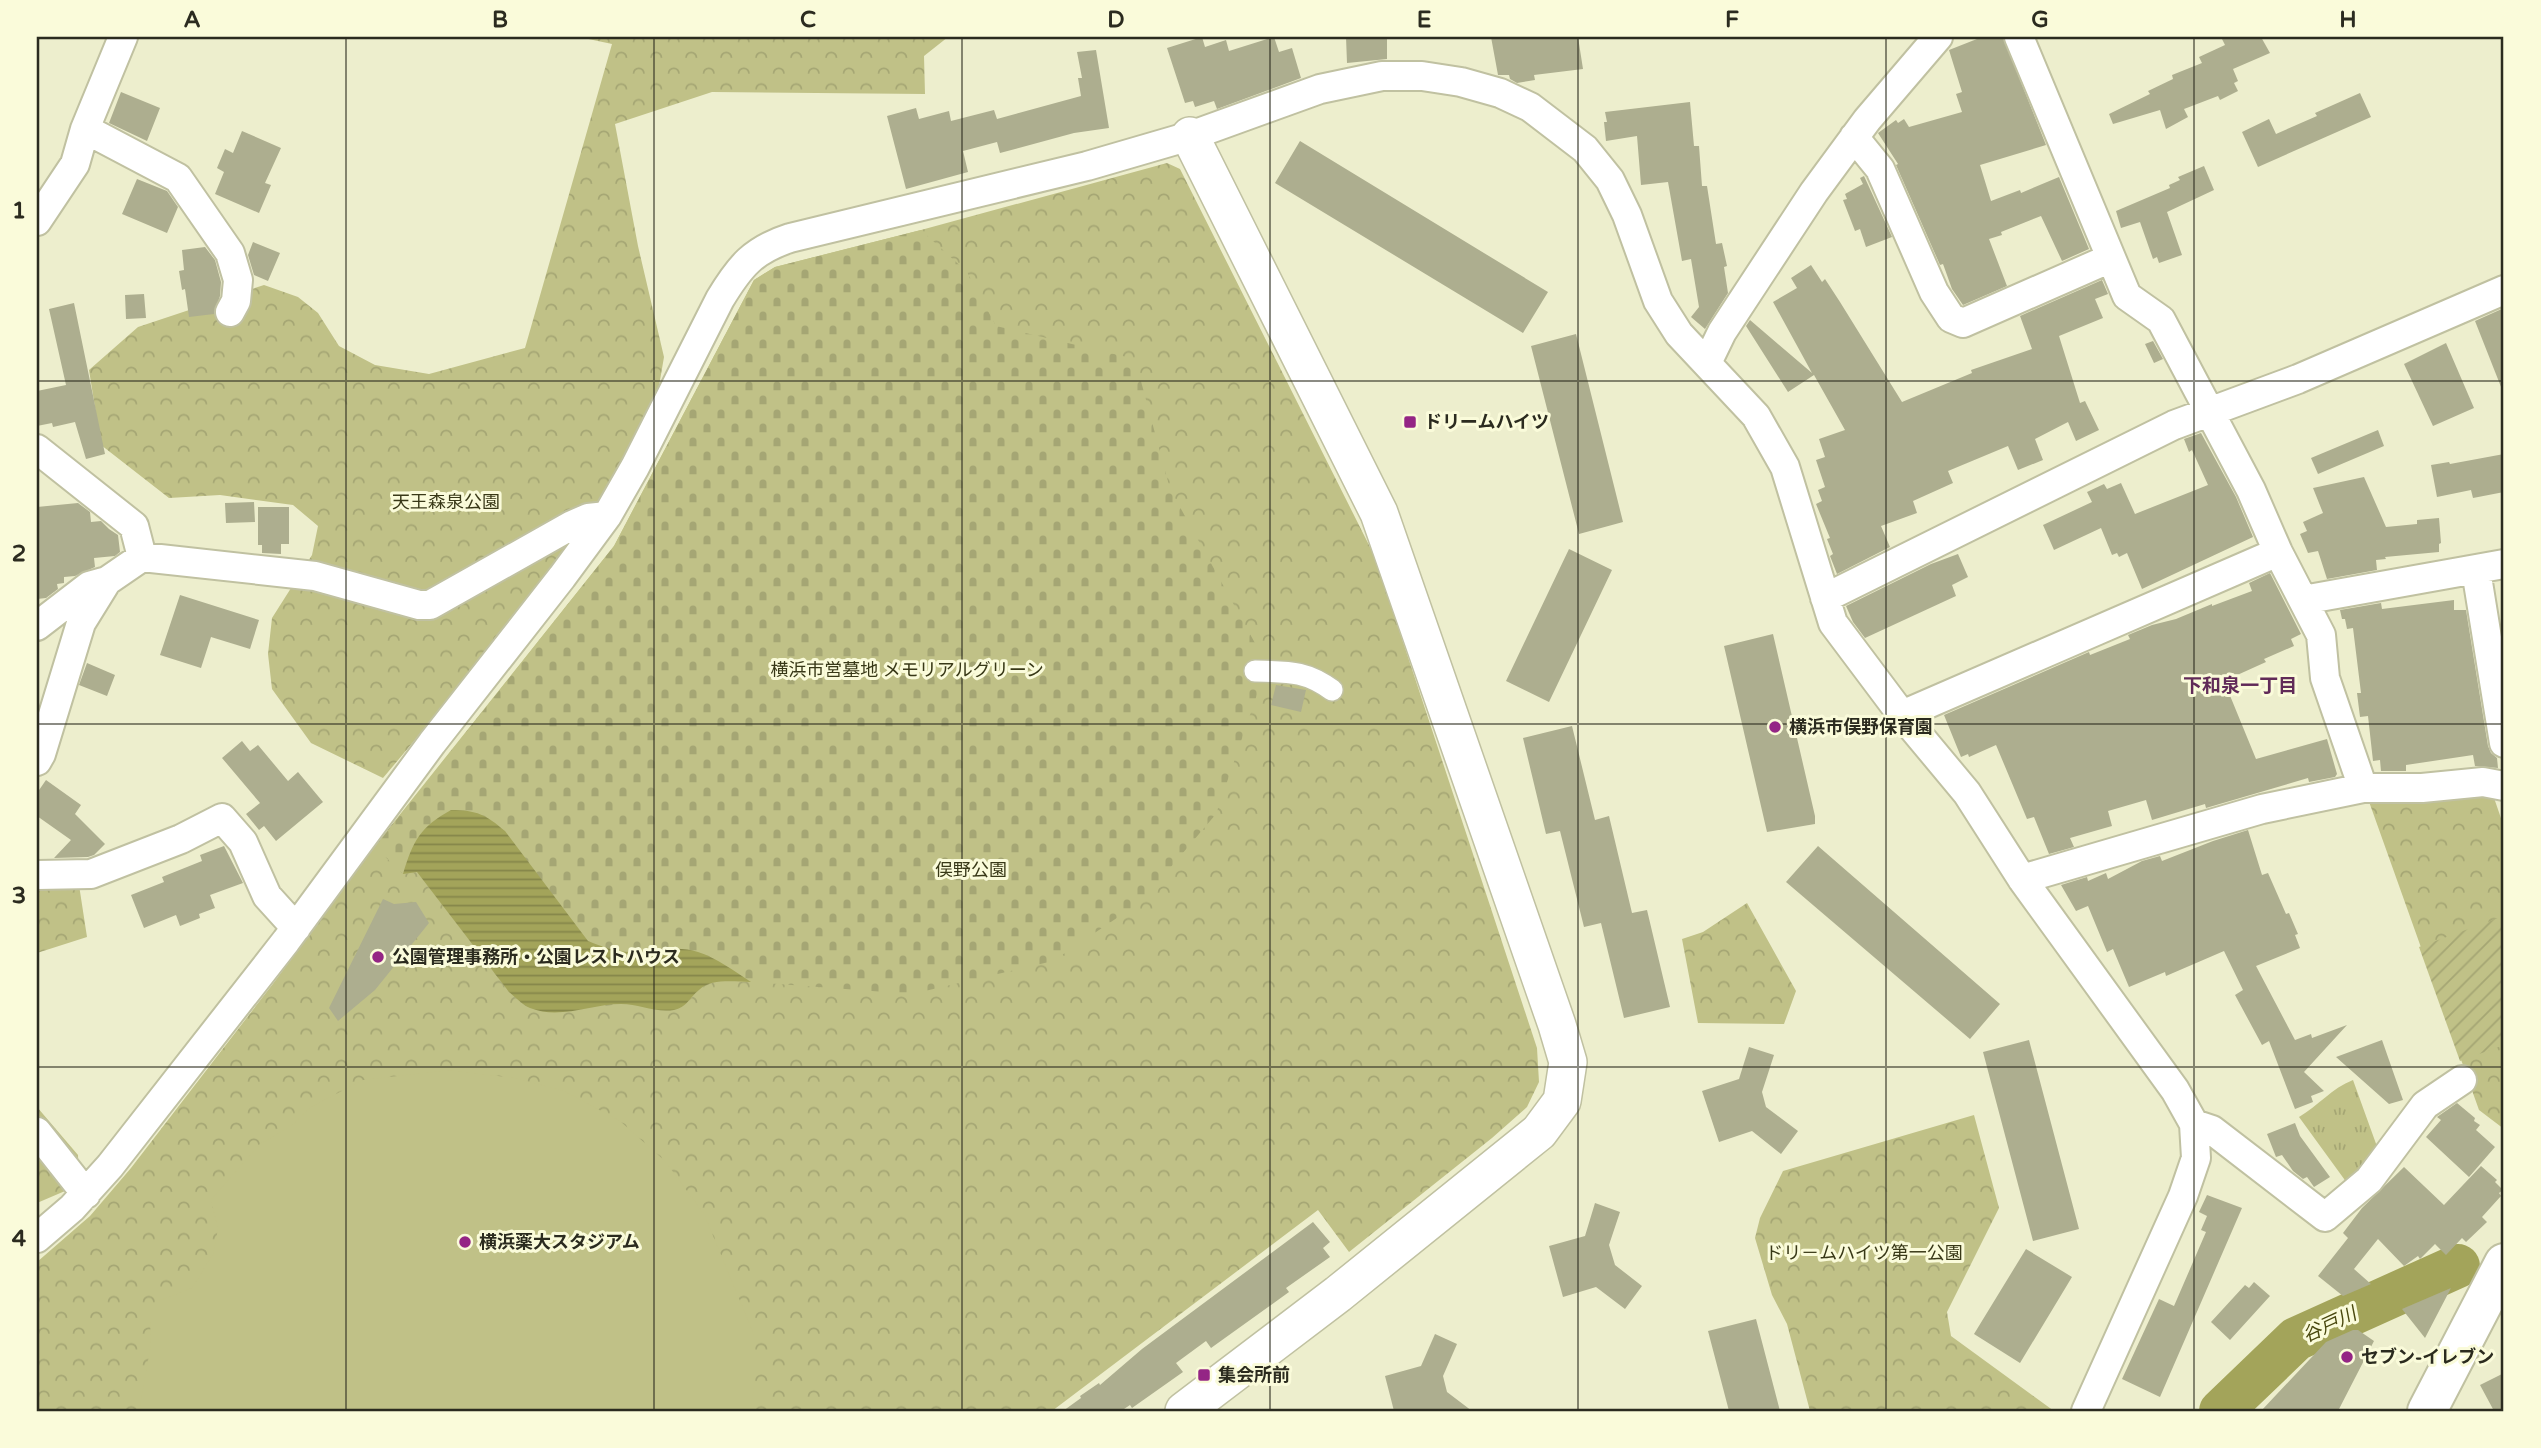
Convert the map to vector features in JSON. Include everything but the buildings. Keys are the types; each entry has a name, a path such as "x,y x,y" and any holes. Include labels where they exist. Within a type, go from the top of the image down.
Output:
{"main road":[{"path":"2427,1411 2504,1263"}],"street":[{"path":"37,221 75,164 85,129 123,37"},
{"path":"1707,363 1722,332 1814,191 1854,137 1938,37"},
{"path":"2019,37 2127,296 2161,320 2251,490 2278,552 2321,635 2325,678 2363,788"},
{"path":"37,1238 86,1194 296,928 432,743 607,516 635,467 720,299 743,266 767,245 1087,166 1191,136 1320,89 1382,76 1422,76 1461,82 1500,93 1530,107 1585,149 1610,180 1627,215 1658,301 1679,334 1756,416 1785,467 1833,623 1902,715 1968,793 2022,879 2175,1090 2194,1124 2196,1158 2183,1196 2086,1411"},
{"path":"85,129 178,178 230,254 238,281 236,301 230,312"},
{"path":"1184,1411 1338,1294 1539,1132 1562,1101 1568,1062 1379,513 1191,136"},
{"path":"1854,137 1880,169 1934,292 1951,318 1964,323 2111,258"},
{"path":"1825,598 2174,425 2298,379 2504,290"},
{"path":"37,449 134,526 142,557"},
{"path":"37,626 89,586 107,581 142,557 315,576 411,603 430,605 572,525 588,518 607,516"},
{"path":"1902,715 2278,552"},
{"path":"2303,600 2504,564"},
{"path":"2476,570 2504,743"},
{"path":"37,761 81,623 107,581"},
{"path":"1255,671 1306,674 1332,690"},
{"path":"2022,879 2262,809 2363,788 2422,788 2483,782 2504,786"},
{"path":"37,875 91,874 181,839 222,818 243,842 267,896 296,928"},
{"path":"2194,1124 2212,1130 2325,1217 2369,1180 2425,1105 2462,1080"},
{"path":"37,1132 86,1194"}],"green space":[{"name":"天王森泉公園","path":"579,37 948,37 924,56 925,94 712,92 615,124 638,246 664,357 652,427 609,509 383,778 311,743 272,689 268,654 272,618 312,555 318,526 293,505 220,495 169,498 101,445 89,370 138,327 264,285 298,297 318,313 339,346 375,365 429,374 525,348 612,44"},
{"name":"俣野公園","path":"1167,163 1180,169 1375,557 1537,1048 1539,1082 1527,1107 1349,1252 1318,1210 1052,1411 37,1411 37,1262 90,1216 131,1168 374,847 614,546 754,280 775,267"},
{"name":"横浜市営墓地 メモリアルグリーン","path":"921,230 967,272 996,326 1135,359 1170,489 1261,654 1262,680 1216,814 1142,901 1053,961 912,994 751,982 715,982 700,988 689,1001 676,1009 651,1010 642,1005 619,1004 550,1014 528,1008 509,992 417,872 403,874 375,847 614,546 754,280 775,267"},
{"path":"2492,792 2504,827 2504,1129 2479,1110 2367,796"},
{"path":"37,875 79,885 87,937 37,953"},
{"path":"1747,903 1796,991 1784,1024 1698,1023 1682,939 1703,932"},
{"path":"2504,916 2504,1045 2460,1061 2419,947"},
{"name":"横浜薬大スタジアム","path":"450,1070 515,1078 564,1091 620,1121 665,1161 704,1214 755,1337 755,1381 750,1411 139,1411 151,1344 150,1321 158,1301 192,1288 213,1254 218,1229 211,1200 260,1144 291,1126 311,1107 363,1080"},
{"path":"2353,1080 2379,1152 2347,1183 2299,1117"},
{"path":"37,1107 78,1155 79,1185 37,1203"},
{"name":"ドリ－ムハイツ第一公園","path":"1974,1115 1999,1208 1947,1312 1951,1336 2054,1411 1810,1411 1787,1324 1772,1295 1755,1238 1760,1218 1783,1171"}],"shaded area":[{"path":"451,810 481,814 505,831 588,941 625,952 672,949 698,952 751,982 724,981 704,986 682,1007 674,1010 621,1004 564,1012 527,1007 509,992 417,872 403,874 419,836"}],"waterway":[{"name":"谷戸川","path":"2221,1411 2296,1339 2458,1266"}],"place":[{"name":"ドリームハイツ","path":"1410,422"},
{"name":"横浜市俣野保育園","path":"1775,727"},
{"name":"公園管理事務所・公園レストハウス","path":"378,957"},
{"name":"横浜薬大スタジアム","path":"465,1242"},
{"name":"セブン-イレブン","path":"2347,1357"},
{"name":"集会所前","path":"1204,1375"}],"district":[{"name":"下和泉一丁目","path":"2240,685"}]}
